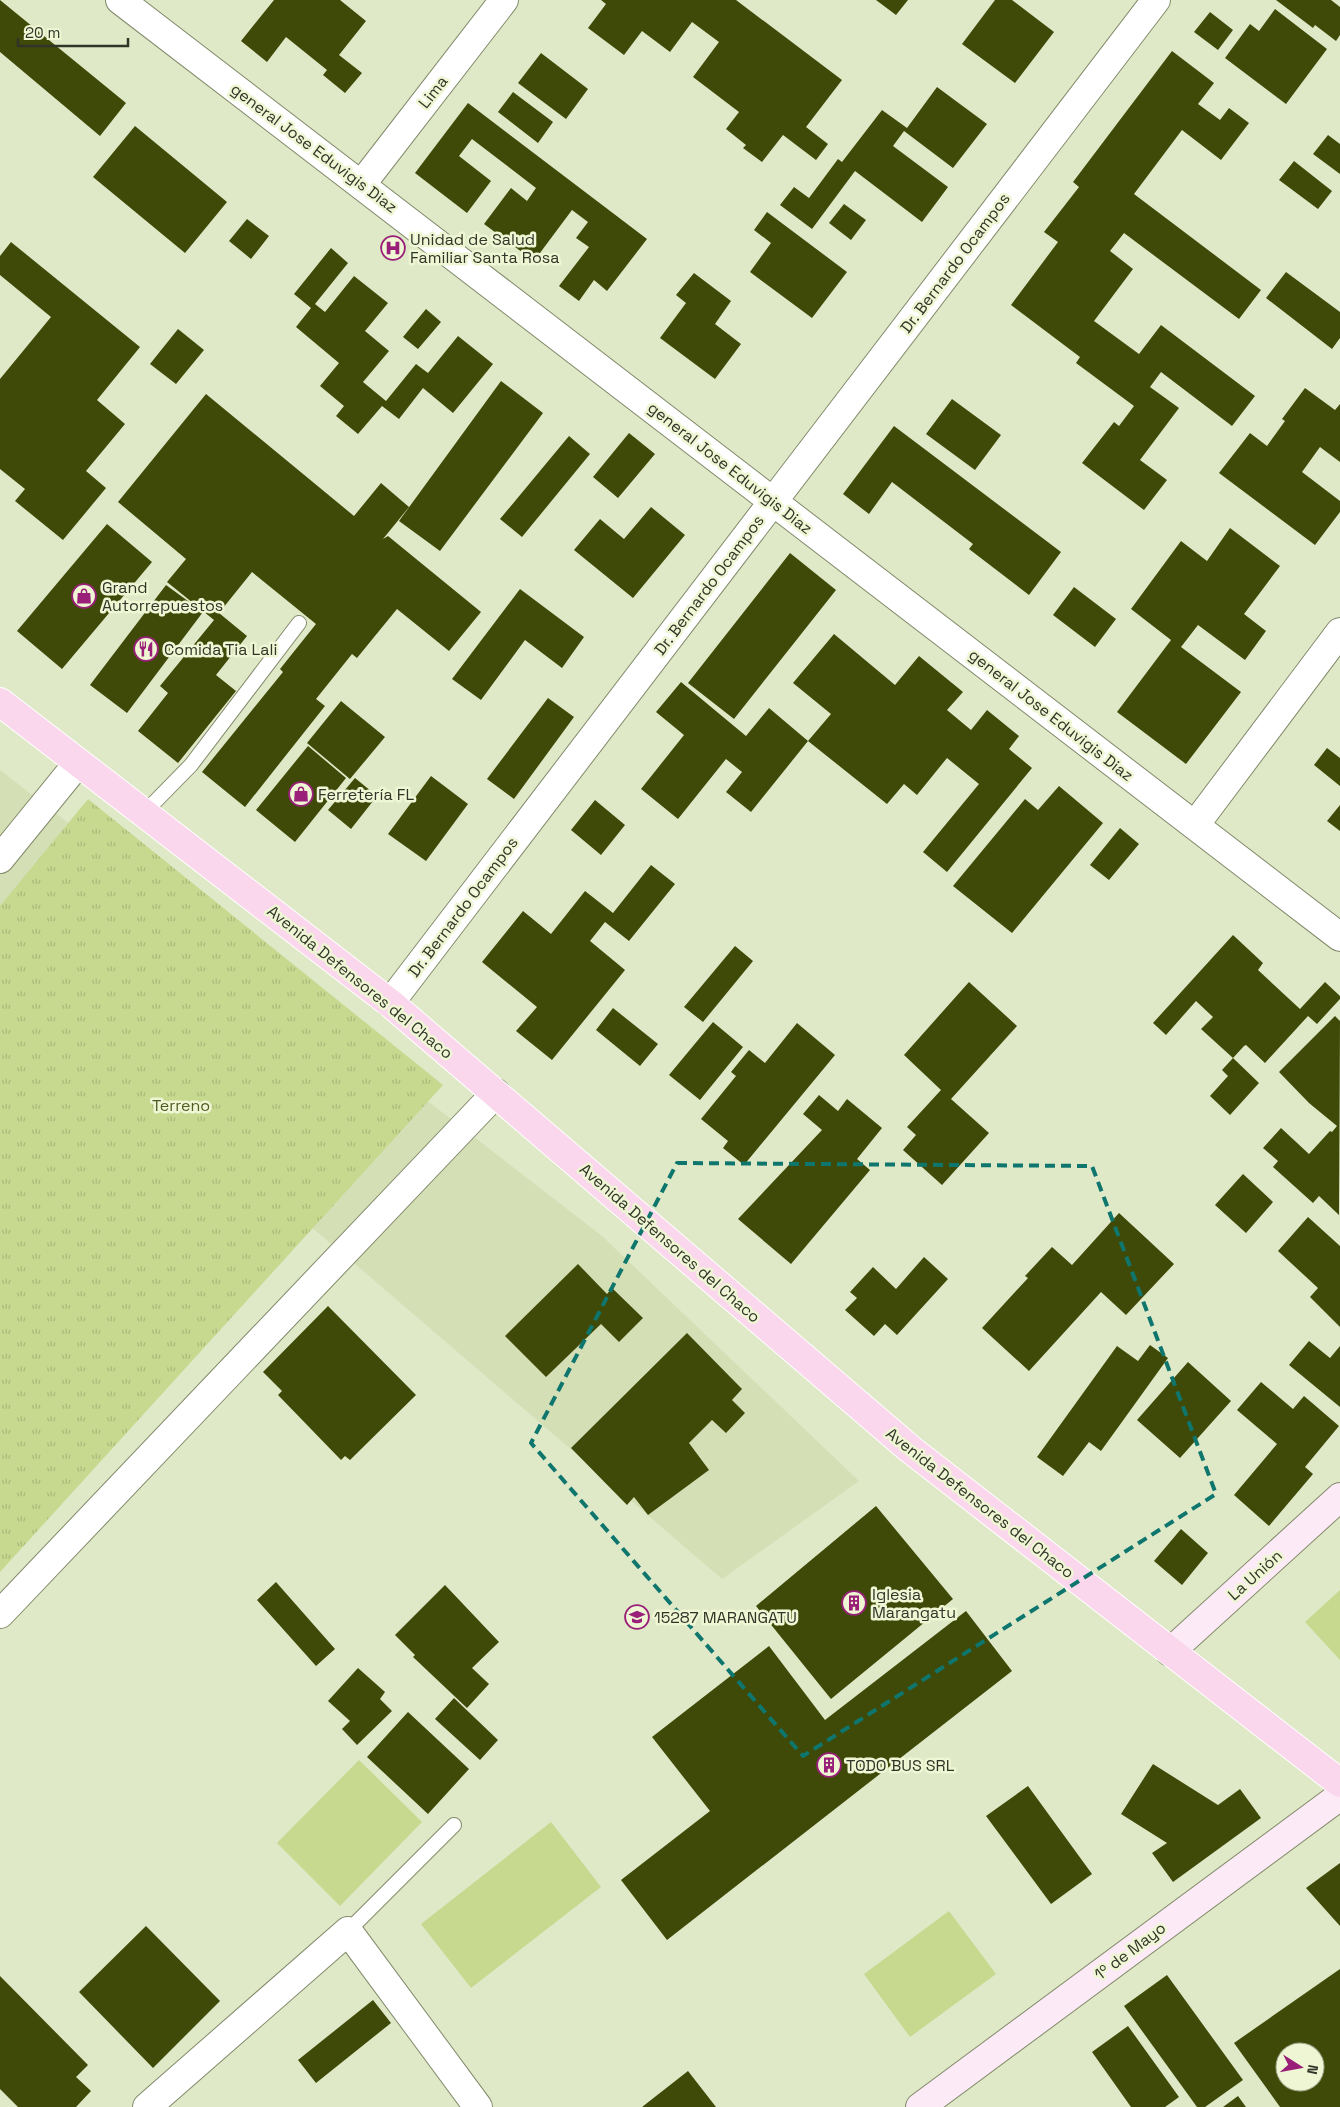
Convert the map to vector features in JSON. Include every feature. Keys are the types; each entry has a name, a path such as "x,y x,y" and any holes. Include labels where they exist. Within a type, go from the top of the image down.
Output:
{"main road":[{"name":"Avenida Defensores del Chaco","path":"0,702 390,1003 910,1449 1340,1783"}],"street":[{"name":"general Jose Eduvigis Diaz","path":"120,0 1340,936"},
{"name":"Lima","path":"362,185 504,0"},
{"name":"Dr. Bernardo Ocampos","path":"390,1003 1156,0"},
{"path":"1195,825 1340,632"},
{"path":"0,859 78,763"},
{"path":"0,1614 496,1093"},
{"name":"La Unión","path":"1170,1652 1340,1497"},
{"name":"1º de Mayo","path":"920,2107 1340,1796"},
{"path":"147,2107 348,1931 478,2107"}],"lane":[{"path":"144,813 191,765 299,623"},
{"path":"348,1931 454,1825"}],"highlighted area":[{"path":"677,1163 1092,1166 1216,1494 803,1756 531,1443"}],"shaded area":[{"path":"0,770 602,1236 859,1481 722,1579 348,1258 0,966"}],"green space":[{"name":"Terreno","path":"88,799 443,1085 0,1572 0,906"},
{"path":"1340,1590 1340,1660 1305,1622"},
{"path":"359,1760 422,1822 340,1906 277,1843"},
{"path":"551,1822 601,1887 471,1988 421,1924"},
{"path":"949,1911 996,1974 910,2037 864,1974"}],"building":[{"path":"0,0 126,103 100,136 0,52"},
{"path":"274,0 340,0 366,21 339,55 362,73 345,93 323,75 327,70 286,37 267,62 241,41"},
{"path":"601,0 736,0 842,80 806,127 828,144 816,160 783,135 762,162 743,148 746,145 726,129 739,112 693,77 719,42 692,22 670,52 642,31 624,55 588,28 606,4"},
{"path":"876,0 908,0 896,15"},
{"path":"995,0 1012,0 1054,32 1015,83 962,44"},
{"path":"1276,0 1331,0 1340,7 1340,35 1336,41 1315,25 1313,28"},
{"path":"1275,9 1327,49 1286,104 1225,58 1250,24 1259,31"},
{"path":"1210,12 1233,30 1218,50 1194,32"},
{"path":"1172,51 1214,83 1198,104 1220,120 1229,108 1249,123 1221,160 1182,130 1134,194 1261,290 1239,319 1124,233 1110,251 1133,269 1094,321 1139,354 1161,325 1255,396 1232,426 1161,372 1150,387 1179,408 1140,460 1167,480 1144,510 1082,463 1114,422 1119,426 1134,406 1076,363 1080,357 1011,305 1058,242 1044,232 1079,187 1073,182"},
{"path":"541,53 588,89 566,119 518,83"},
{"path":"937,87 987,124 953,168 904,131 893,146 948,187 922,222 855,171 812,229 780,205 794,187 809,198 838,159 842,162 882,110 907,128"},
{"path":"513,92 553,122 538,143 498,112"},
{"path":"468,103 647,239 607,291 594,280 579,301 559,286 589,247 576,238 588,222 572,210 534,261 484,224 511,188 527,201 536,188 472,139 459,156 491,181 467,213 415,173"},
{"path":"135,126 227,202 185,253 93,177"},
{"path":"1328,135 1340,144 1340,174 1313,154"},
{"path":"1294,161 1332,191 1318,209 1279,180"},
{"path":"844,204 866,220 851,240 829,223"},
{"path":"767,212 847,272 812,318 750,272 771,243 754,230"},
{"path":"247,219 269,236 251,259 229,241"},
{"path":"11,242 140,347 97,400 125,424 86,471 106,488 63,540 15,501 25,489 0,469 0,379 51,317 0,275 0,256"},
{"path":"331,248 348,263 315,304 325,312 354,276 388,303 365,331 389,351 363,382 386,401 416,364 428,373 458,336 493,364 453,413 423,388 399,419 382,406 358,434 336,416 344,406 320,386 339,363 296,327 311,308 294,294"},
{"path":"1286,272 1340,312 1340,338 1332,349 1266,298"},
{"path":"694,273 731,301 715,324 741,344 715,379 660,338 686,303 676,295"},
{"path":"426,309 441,322 418,349 403,337"},
{"path":"178,329 204,350 176,384 150,364"},
{"path":"501,381 543,413 440,551 399,521"},
{"path":"1305,388 1335,410 1340,404 1340,462 1320,447 1302,472 1340,501 1340,512 1315,545 1219,473 1250,433 1267,446 1285,421 1282,419"},
{"path":"206,394 354,516 381,483 409,507 383,539 388,536 481,612 449,651 397,609 357,658 352,654 316,699 325,706 245,807 202,772 283,672 280,669 316,624 252,572 219,613 247,636 216,675 236,691 178,763 138,731 168,693 160,686 214,620 167,582 186,559 118,502"},
{"path":"952,399 1001,435 975,470 926,434"},
{"path":"894,426 1061,552 1029,595 969,549 973,544 892,482 869,514 843,494"},
{"path":"629,433 655,454 618,498 593,477"},
{"path":"569,436 590,454 522,537 500,519"},
{"path":"651,507 685,535 633,598 574,550 600,519 624,539"},
{"name":"Grand Autorrepuestos","path":"107,524 152,562 62,669 17,631"},
{"path":"1230,528 1280,566 1244,614 1266,631 1245,660 1198,625 1181,647 1241,692 1186,764 1117,712 1171,640 1131,609 1181,541 1207,561"},
{"path":"790,553 836,590 734,719 688,683"},
{"name":"Comida Tia Lali","path":"166,585 203,612 127,713 90,685"},
{"path":"1074,587 1116,619 1095,647 1053,615"},
{"path":"520,589 584,637 562,668 525,640 481,700 452,679"},
{"path":"834,634 895,685 919,656 963,692 947,710 971,730 987,710 1019,736 1009,749 1032,768 947,872 923,852 979,784 947,758 917,795 904,784 887,804 808,741 831,714 793,683"},
{"path":"681,682 746,736 769,708 808,741 751,812 726,792 742,772 726,759 678,819 641,789 684,735 656,712"},
{"path":"548,698 574,717 514,799 487,779"},
{"path":"341,701 385,737 350,779 307,743"},
{"name":"Ferretería FL","path":"308,746 346,778 295,842 256,810"},
{"path":"1327,748 1340,758 1340,786 1314,765"},
{"path":"431,776 468,804 426,861 388,834"},
{"path":"355,778 377,796 351,829 328,810"},
{"path":"1059,786 1103,823 1012,933 953,886 1025,799 1038,810"},
{"path":"595,800 625,825 601,855 571,830"},
{"path":"1340,805 1340,831 1327,821"},
{"path":"1120,828 1139,844 1109,880 1090,865"},
{"path":"651,865 675,884 629,941 605,922 590,941 625,970 552,1060 516,1031 537,1007 482,962 523,911 551,934 585,891 613,913"},
{"path":"1233,935 1263,963 1258,970 1300,1009 1325,982 1340,996 1340,999 1317,1024 1308,1016 1265,1063 1246,1045 1233,1058 1201,1029 1213,1017 1196,1001 1166,1035 1153,1023"},
{"path":"735,946 753,961 703,1022 684,1007"},
{"path":"969,982 1017,1026 951,1099 989,1133 942,1185 903,1150 916,1135 907,1127 941,1090 904,1055"},
{"path":"613,1008 658,1044 640,1066 596,1030"},
{"path":"1335,1016 1340,1021 1339,1215 1319,1196 1313,1203 1273,1167 1278,1161 1263,1148 1281,1128 1309,1154 1337,1126 1309,1103 1279,1072"},
{"path":"713,1022 743,1047 700,1100 669,1075"},
{"path":"797,1023 835,1055 744,1165 723,1148 728,1141 701,1119 736,1076 731,1072 749,1050 765,1063"},
{"path":"1233,1058 1259,1083 1230,1115 1210,1096 1228,1076 1222,1070"},
{"path":"819,1095 838,1111 847,1099 882,1128 857,1159 870,1170 791,1264 738,1219 822,1130 803,1114"},
{"path":"1243,1174 1273,1202 1246,1233 1215,1205"},
{"path":"1119,1213 1174,1264 1126,1315 1101,1292 1029,1371 982,1328 1028,1278 1025,1276 1052,1247 1072,1265"},
{"path":"1308,1217 1340,1246 1340,1327 1310,1297 1318,1288 1278,1251"},
{"path":"924,1257 948,1279 897,1335 885,1324 874,1336 845,1310 857,1298 850,1292 873,1267 896,1289"},
{"path":"578,1264 607,1294 612,1288 643,1318 619,1342 601,1324 546,1377 505,1336"},
{"path":"328,1306 416,1395 350,1460 345,1456 341,1460 278,1395 282,1391 263,1372"},
{"path":"687,1333 742,1389 732,1400 745,1413 726,1433 712,1420 689,1443 709,1470 648,1515 634,1497 627,1505 571,1448"},
{"path":"1309,1341 1330,1358 1340,1346 1340,1407 1289,1365"},
{"path":"1150,1345 1168,1358 1101,1451 1089,1442 1063,1476 1037,1457 1117,1346 1138,1361"},
{"path":"1188,1362 1231,1401 1180,1458 1137,1420"},
{"path":"1261,1382 1293,1409 1304,1396 1339,1426 1305,1467 1313,1474 1269,1526 1234,1495 1277,1444 1237,1410"},
{"name":"Iglesia Marangatu","path":"876,1506 953,1599 831,1699 756,1606"},
{"path":"1181,1529 1208,1553 1182,1585 1154,1561"},
{"path":"276,1582 335,1649 316,1666 257,1600"},
{"path":"445,1585 499,1642 472,1668 489,1684 467,1708 413,1657 415,1655 395,1635"},
{"name":"TODO BUS SRL","path":"966,1611 1012,1671 667,1940 621,1880 710,1811 652,1737 769,1646 825,1720"},
{"path":"358,1668 385,1692 380,1699 392,1711 357,1745 342,1729 350,1721 328,1701"},
{"path":"454,1698 498,1740 480,1760 435,1719"},
{"path":"408,1712 469,1769 428,1814 367,1757"},
{"path":"1153,1764 1218,1805 1240,1789 1261,1818 1173,1882 1152,1853 1167,1843 1121,1814"},
{"path":"1028,1786 1092,1874 1051,1904 986,1816"},
{"path":"1340,1863 1340,1926 1306,1888"},
{"path":"146,1926 220,2001 153,2068 79,1992"},
{"path":"1340,1969 1340,2107 1280,2107 1234,2043"},
{"path":"1167,1975 1243,2080 1205,2107 1197,2107 1124,2006"},
{"path":"0,1976 88,2065 76,2077 91,2091 76,2107 18,2107 0,2089"},
{"path":"373,2000 391,2023 316,2083 298,2060"},
{"path":"1128,2026 1179,2097 1165,2107 1131,2107 1092,2052"},
{"path":"688,2071 716,2107 642,2107"},
{"path":"1238,2096 1246,2107 1223,2107"}],"place":[{"name":"Unidad de Salud Familiar Santa Rosa","path":"393,248"},
{"name":"Grand Autorrepuestos","path":"84,596"},
{"name":"Comida Tia Lali","path":"146,649"},
{"name":"Ferretería FL","path":"301,794"},
{"name":"Iglesia Marangatu","path":"854,1603"},
{"name":"15287 MARANGATU","path":"637,1617"},
{"name":"TODO BUS SRL","path":"829,1765"}]}
